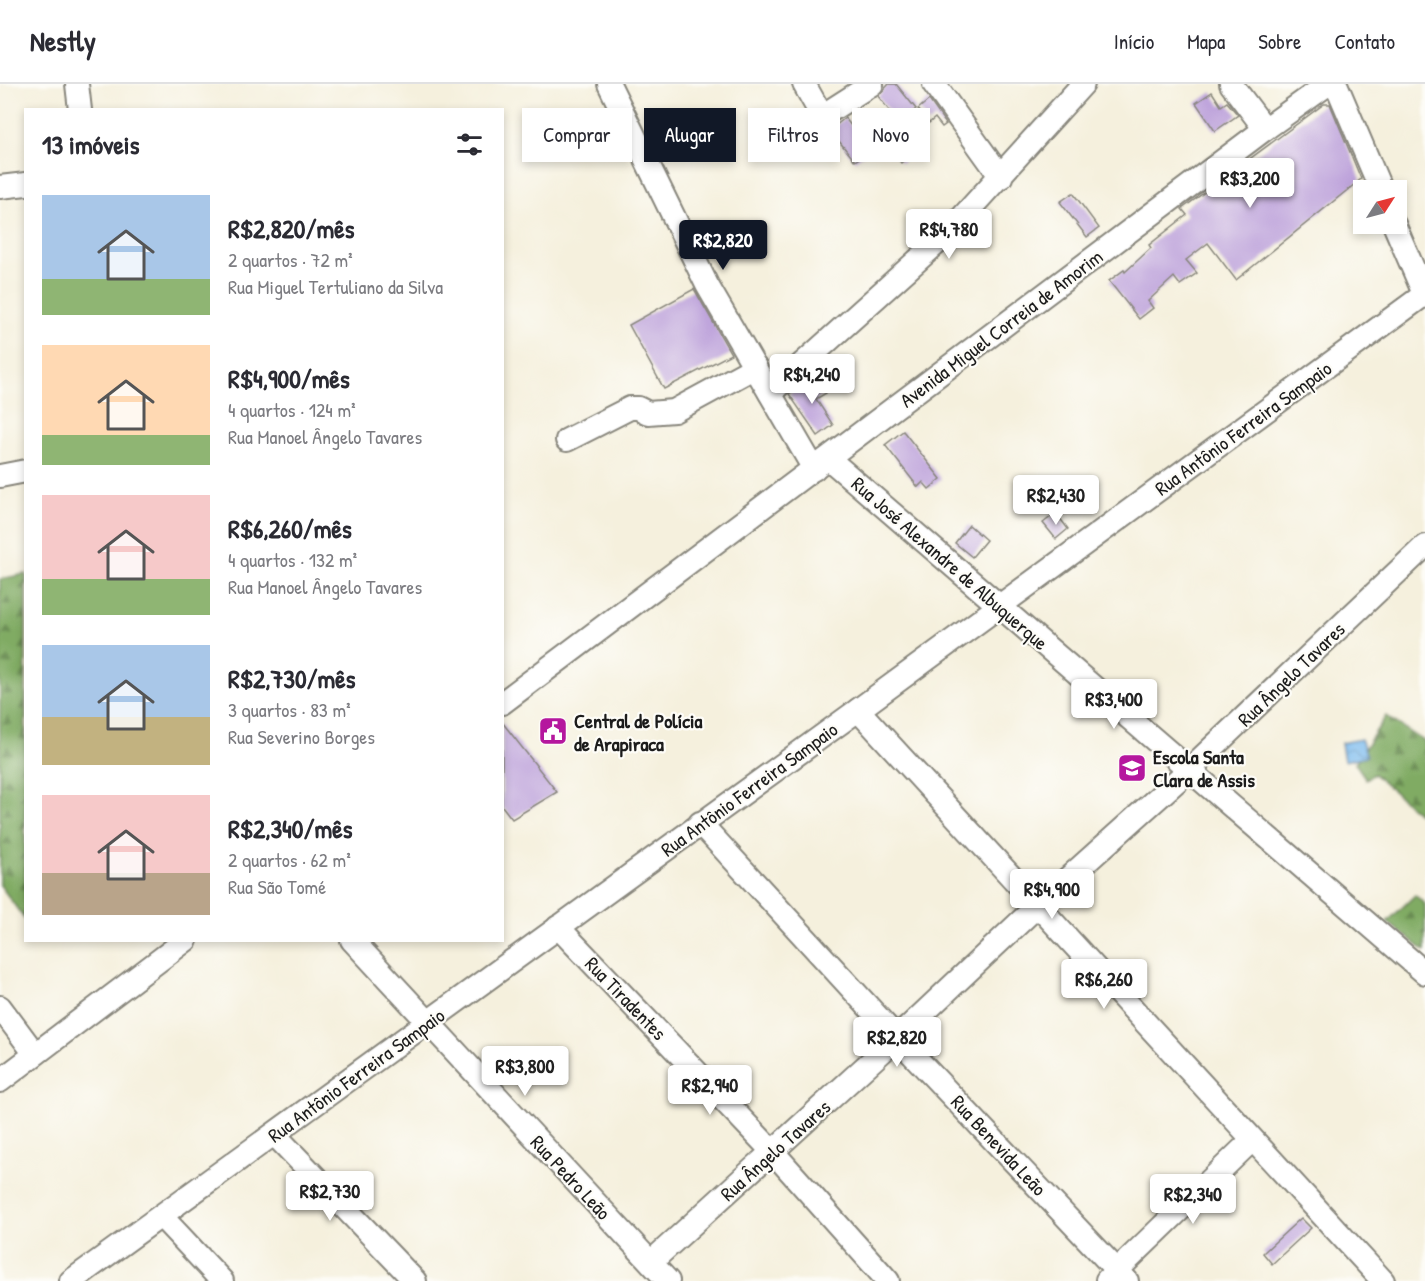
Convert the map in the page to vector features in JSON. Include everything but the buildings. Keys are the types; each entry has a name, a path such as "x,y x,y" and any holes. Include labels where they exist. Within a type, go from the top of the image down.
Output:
{"street":[{"path":"77,84 80,108"},
{"name":"Rua José Alexandre de Albuquerque","path":"609,84 707,285 770,393 821,464 1000,606 1425,973"},
{"path":"804,84 818,108"},
{"path":"834,108 872,84"},
{"path":"934,84 1001,177"},
{"path":"770,393 948,233 1083,84"},
{"path":"1231,84 1265,129"},
{"name":"Avenida Miguel Correia de Amorim","path":"504,702 1328,84"},
{"path":"1336,84 1377,180"},
{"path":"0,188 24,184"},
{"path":"1398,234 1425,295"},
{"name":"Rua Antônio Ferreira Sampaio","path":"70,1281 275,1135 1425,295"},
{"path":"567,440 630,408 638,408 648,413 674,411 755,367"},
{"path":"0,476 24,471"},
{"name":"Rua Ângelo Tavares","path":"651,1262 897,1038 1036,907 1190,769 1425,546"},
{"path":"858,710 1036,907 1383,1281"},
{"name":"Rua Benevida Leão","path":"700,823 1117,1278"},
{"name":"Rua Tiradentes","path":"558,927 773,1152 888,1281"},
{"path":"0,1081 183,942"},
{"name":"Rua Pedro Leão","path":"354,942 668,1281"},
{"path":"0,1006 35,1054"},
{"path":"275,1135 415,1281"},
{"path":"1117,1278 1252,1140"},
{"path":"161,1216 222,1281"}],"green space":[{"path":"24,574 24,919 0,885 0,579"},
{"path":"1386,716 1425,742 1425,819 1374,774 1366,779 1355,763"},
{"path":"1415,895 1425,904 1425,951 1387,922"}],"water":[{"path":"1361,739 1367,756 1344,761 1341,743"}],"place":[{"name":"Central de Polícia de Arapiraca","path":"553,731"},
{"name":"Escola Santa Clara de Assis","path":"1132,768"}]}
